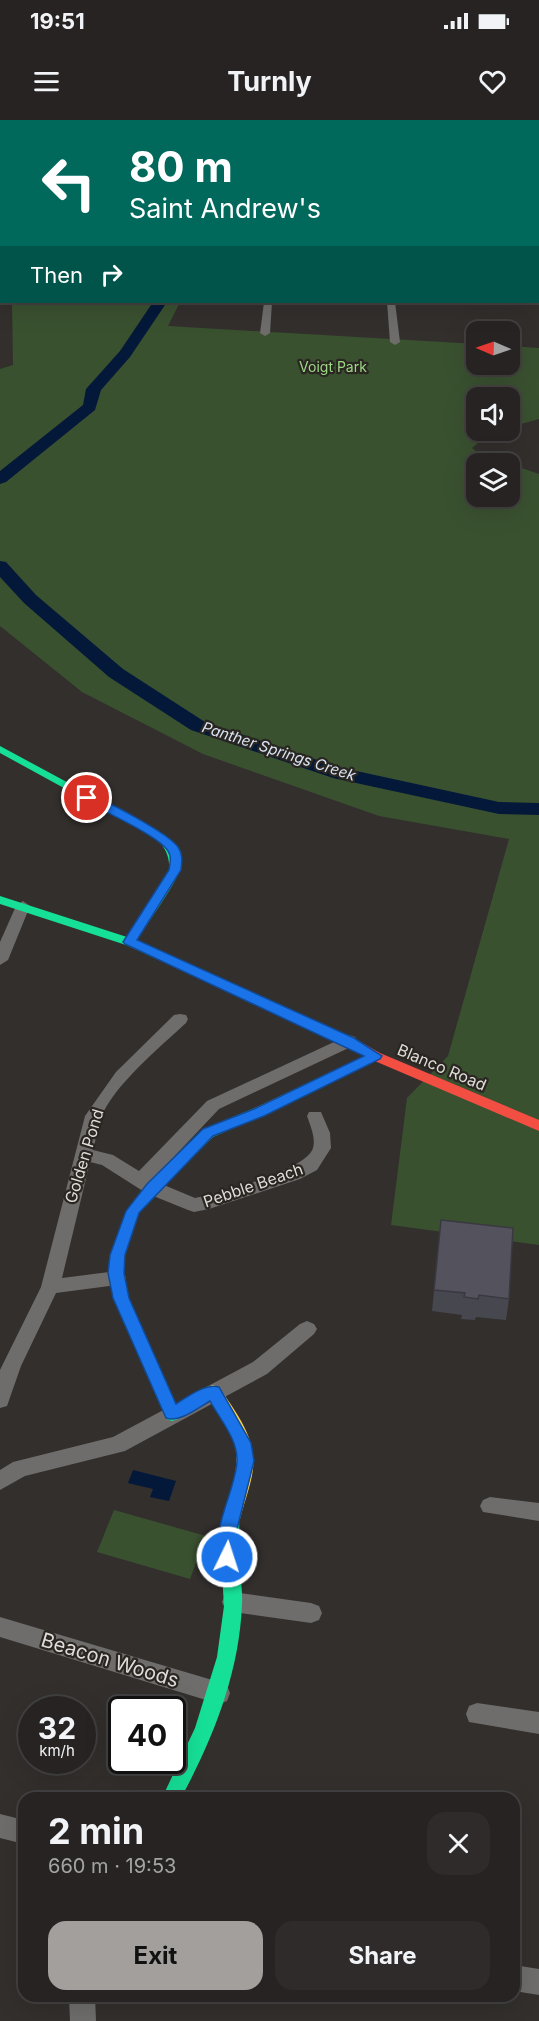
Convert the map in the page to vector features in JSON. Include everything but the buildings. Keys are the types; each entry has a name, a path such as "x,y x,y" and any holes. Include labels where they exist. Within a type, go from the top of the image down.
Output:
{"street":[{"path":"265,333 268,303"},
{"path":"391,303 395,342"},
{"path":"0,749 161,837 173,849 177,859 175,870 130,942"},
{"name":"Blanco Road","path":"0,900 130,942 350,1041 375,1056 539,1126"},
{"path":"0,960 23,906"},
{"name":"Golden Pond","path":"0,1400 11,1366 50,1287 93,1116 101,1102 139,1057 180,1019"},
{"path":"172,1414 121,1298 117,1278 117,1255 133,1211 146,1185 206,1115 221,1111 245,1099 251,1089 350,1041"},
{"path":"146,1185 208,1133 259,1112 375,1056"},
{"name":"Pebble Beach","path":"83,1154 107,1160 146,1185 195,1205 294,1174 311,1165 322,1148 321,1133 315,1116"},
{"path":"50,1287 117,1278"},
{"path":"0,1481 21,1468 118,1445 260,1368 307,1329"},
{"path":"174,1792 219,1693 233,1602 227,1557 228,1533 246,1461 243,1443 213,1392"},
{"path":"0,1466 21,1468"},
{"path":"490,1506 539,1512"},
{"path":"233,1602 311,1613"},
{"name":"Beacon Woods","path":"0,1627 219,1693"},
{"path":"477,1714 539,1723"},
{"path":"0,1826 18,1830"},
{"path":"520,1979 539,1982"},
{"path":"82,2002 83,2021"}],"green space":[{"name":"Voigt Park","path":"12,303 180,303 168,326 466,343 466,375 520,375 520,347 539,348 539,419 520,424 520,387 466,387 466,441 480,441 472,448 479,453 466,453 466,507 520,507 520,467 539,474 539,1245 391,1225 407,1098 448,1056 509,839 379,816 203,754 82,692 0,626 0,369 13,365"},
{"path":"114,1510 206,1536 190,1579 97,1552"}],"water":[{"path":"133,1470 176,1481 169,1501 150,1497 153,1489 128,1483"}],"waterway":[{"name":"Panther Springs Creek","path":"0,479 90,407 94,389 125,354 159,303"},
{"name":"Panther Springs Creek","path":"0,566 30,599 116,673 198,726 333,772 499,808 539,809"}],"traffic: fast":[{"path":"0,749 161,837 170,848 175,860 175,870 130,942"},
{"path":"0,900 130,942 298,1018"},
{"path":"172,1414 121,1298 116,1273 117,1255 133,1211 152,1188 208,1133 260,1111"},
{"path":"174,1792 204,1729 226,1657 233,1606 229,1552 231,1519"}],"traffic: slow":[{"path":"260,1111 375,1056"},
{"path":"213,1392 236,1428 246,1458 242,1482 231,1519"}],"traffic: jam":[{"path":"298,1018 349,1041 375,1056 539,1126"}],"route":[{"path":"87,798 161,837 173,849 177,859 175,870 130,942 350,1041 375,1056 259,1112 208,1133 152,1188 133,1211 123,1234 117,1255 116,1273 121,1298 172,1414 213,1392 243,1443 246,1461 228,1533 227,1557"}]}
